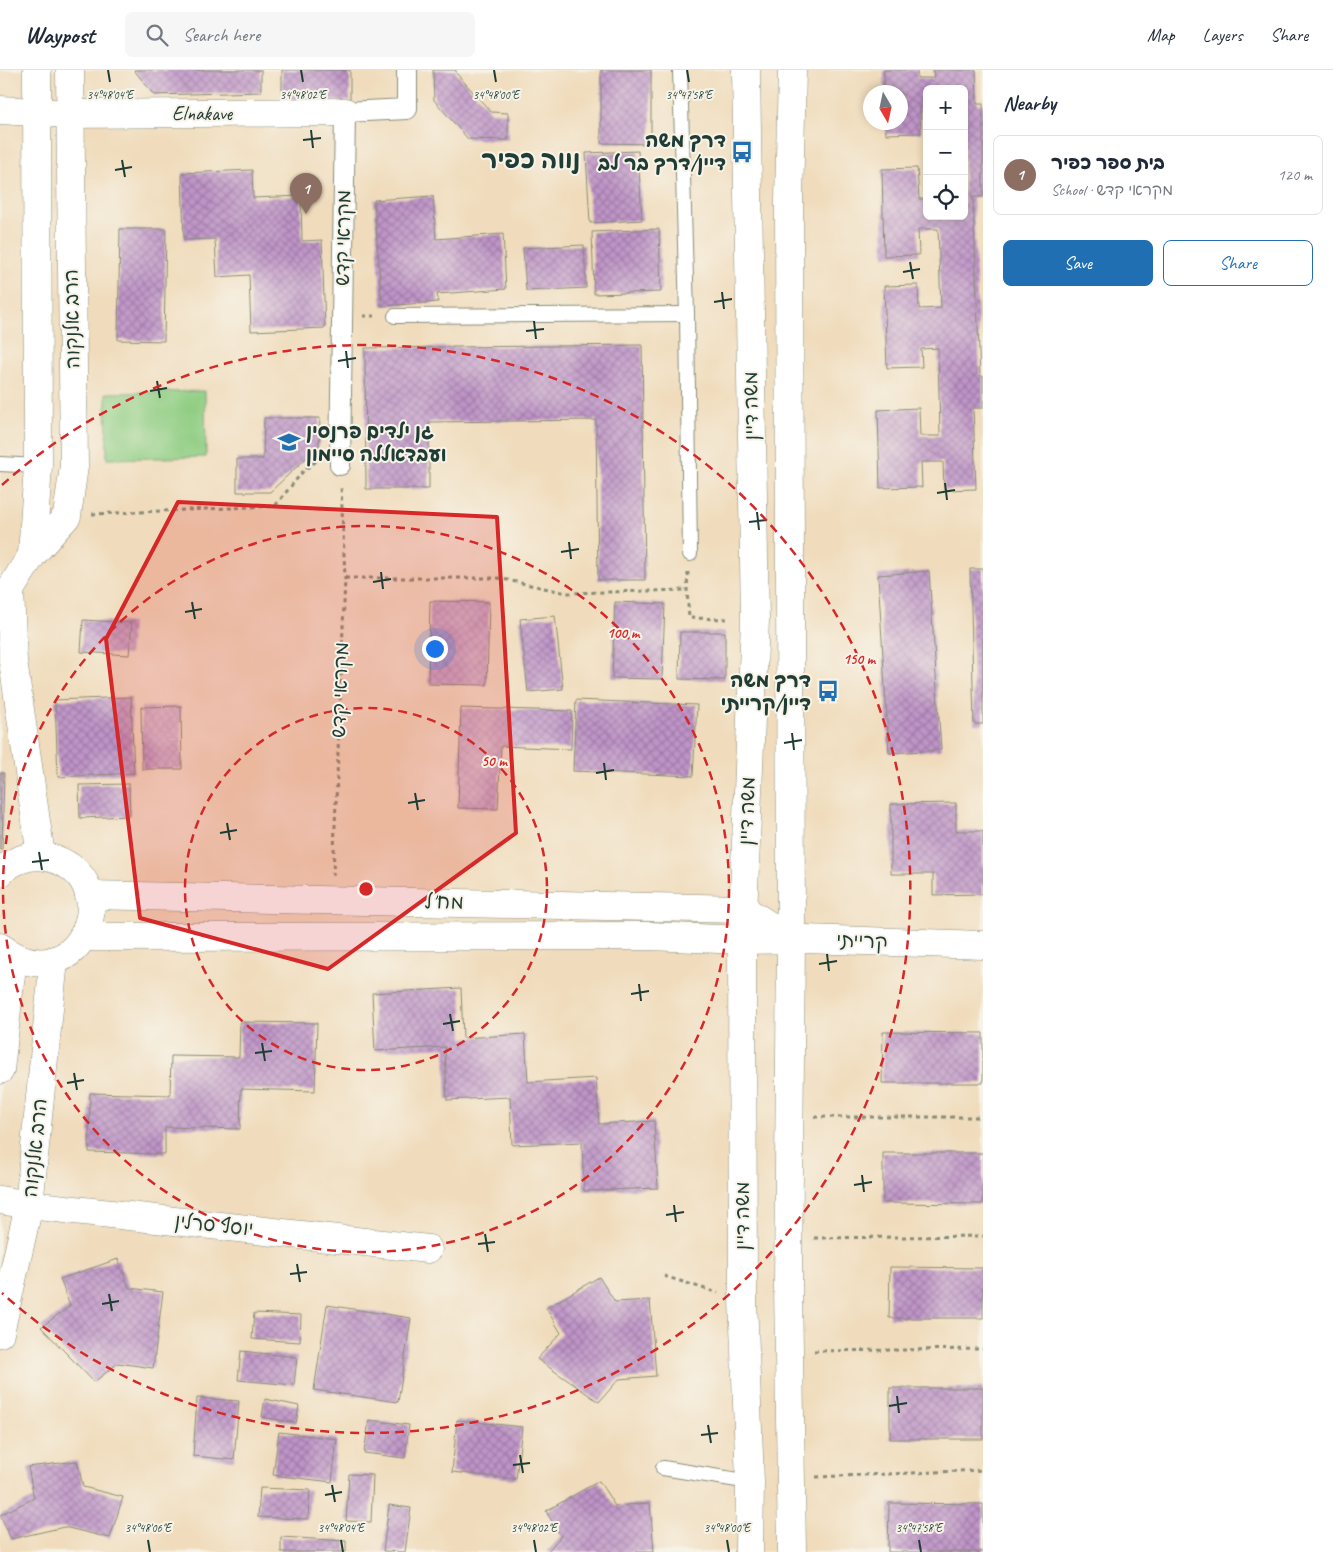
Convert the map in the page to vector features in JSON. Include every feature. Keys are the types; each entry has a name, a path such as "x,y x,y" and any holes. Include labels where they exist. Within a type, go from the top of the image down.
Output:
{"street":[{"name":"הרב אלנקוה","path":"32,555 38,466 37,70"},
{"name":"הרב אלנקוה","path":"41,856 13,661 10,590 32,555 67,516 74,466 70,70"},
{"path":"345,112 407,109 407,70"},
{"name":"משה דיין","path":"746,70 755,620 742,940 743,1299 750,1482 749,1552"},
{"name":"משה דיין","path":"792,70 789,201 791,939 788,1286 792,1552"},
{"name":"Elnakave","path":"0,110 69,114 345,112"},
{"name":"מקראי קדש","path":"340,473 345,112"},
{"path":"0,873 6,866 23,858 41,856 54,859 71,868 84,882 89,895 91,909 89,924 83,937 66,955 40,963 26,962 7,952 0,1070"},
{"name":"מח\"ל","path":"89,895 743,909"},
{"path":"743,909 791,939"},
{"name":"מח\"ל","path":"83,937 650,936 742,940"},
{"name":"קרייתי","path":"742,940 791,939 983,945"},
{"name":"הרב אלנקוה","path":"0,1333 29,1205 54,960"},
{"name":"יוסף סרלין","path":"0,1200 29,1205 428,1248"}],"lane":[{"path":"680,70 687,314 690,554"},
{"path":"395,316 687,314"},
{"path":"0,464 38,466"},
{"path":"663,1468 750,1482"}],"path":[{"path":"342,316 395,316"},
{"path":"67,516 274,506 304,470 320,459 340,473"},
{"name":"מקראי קדש","path":"332,899 345,578 340,473"},
{"path":"690,554 687,590 689,618 755,620"},
{"path":"345,578 498,578 567,593 687,590"},
{"path":"805,1117 983,1117"},
{"path":"806,1238 983,1236"},
{"path":"664,1276 701,1287"},
{"path":"806,1351 983,1348"},
{"path":"808,1477 983,1470"}],"highlighted area":[{"path":"178,502 497,517 516,833 328,969 140,918 106,639"}],"green space":[{"path":"205,391 206,457 107,459 106,393"}],"building":[{"path":"134,70 261,70 261,92 154,95"},
{"path":"282,70 350,70 350,101 282,101"},
{"path":"433,70 456,70 456,73 491,112 508,113 508,140 468,139 434,100"},
{"path":"601,70 651,70 651,144 601,143"},
{"path":"884,70 917,70 917,78 934,78 933,70 976,70 977,104 983,104 983,197 973,197 980,376 983,376 983,408 973,408 976,489 944,490 943,462 921,462 922,487 880,488 878,410 919,408 920,436 940,436 938,348 921,349 922,367 887,368 884,286 918,285 919,309 941,308 938,229 918,229 919,255 884,256 882,169 917,168 919,199 923,199 923,220 968,220 968,85 923,85 923,106 920,106 921,133 886,134 886,130 908,130 908,85 884,85"},
{"path":"638,151 642,220 590,223 586,153"},
{"path":"252,170 253,198 301,196 302,241 322,240 325,328 251,331 249,275 217,277 215,239 184,240 182,173"},
{"path":"433,196 436,239 503,234 506,289 437,294 438,302 382,306 374,200"},
{"path":"120,229 166,229 164,341 118,340"},
{"path":"659,229 661,292 594,294 592,232"},
{"path":"584,245 586,288 526,291 523,248"},
{"path":"642,345 645,580 598,580 596,420 429,422 429,489 366,489 365,348"},
{"path":"264,418 320,418 319,446 270,492 237,492 237,459 263,459"},
{"path":"970,569 983,569 983,724 974,724"},
{"path":"929,571 941,750 889,753 878,575"},
{"path":"430,601 489,602 487,685 428,684"},
{"path":"615,602 665,604 662,679 612,678"},
{"path":"555,616 563,689 528,692 520,619"},
{"path":"83,620 132,623 129,655 81,652"},
{"path":"680,632 725,632 725,680 679,679"},
{"path":"131,697 134,773 58,777 55,700"},
{"path":"576,700 697,705 693,776 573,771"},
{"path":"181,706 182,769 142,769 141,707"},
{"path":"461,708 572,711 571,749 501,746 498,809 458,808"},
{"path":"0,773 4,773 2,849 0,849"},
{"path":"129,784 130,816 80,818 79,785"},
{"path":"956,803 956,831 983,831 983,894 933,895 933,874 891,874 891,804"},
{"path":"461,988 463,1038 525,1034 528,1082 596,1078 599,1124 654,1121 658,1188 584,1191 582,1142 512,1145 510,1097 447,1100 445,1047 375,1051 372,993"},
{"path":"240,1022 317,1023 315,1091 241,1089 240,1129 165,1127 165,1154 89,1152 90,1093 170,1095 171,1056 239,1057"},
{"path":"883,1032 983,1033 983,1083 882,1083"},
{"path":"883,1153 983,1153 983,1204 883,1203"},
{"path":"118,1259 129,1288 163,1292 153,1368 118,1363 94,1382 41,1327 70,1306 60,1279"},
{"path":"890,1267 983,1268 983,1318 889,1318"},
{"path":"599,1277 615,1302 650,1300 656,1376 619,1379 599,1402 537,1359 561,1333 546,1308"},
{"path":"327,1305 411,1318 398,1402 314,1390"},
{"path":"254,1313 301,1315 300,1342 252,1339"},
{"path":"241,1351 297,1357 294,1385 238,1380"},
{"path":"890,1388 983,1388 983,1439 890,1439"},
{"path":"197,1398 239,1401 234,1460 193,1456"},
{"path":"265,1399 299,1406 296,1423 262,1417"},
{"path":"369,1420 409,1425 405,1458 364,1453"},
{"path":"457,1420 522,1427 516,1479 452,1472"},
{"path":"279,1432 337,1439 332,1482 273,1475"},
{"path":"77,1461 83,1487 123,1497 110,1538 64,1527 11,1539 0,1515 34,1498 28,1467"},
{"path":"349,1474 373,1475 371,1522 346,1521"},
{"path":"599,1481 615,1506 650,1503 654,1552 547,1552 561,1536 546,1511"},
{"path":"260,1488 310,1490 308,1519 258,1517"},
{"path":"889,1503 983,1504 983,1552 888,1552"},
{"path":"389,1505 411,1508 405,1552 383,1551"},
{"path":"281,1537 346,1541 346,1552 281,1552"}],"place":[{"name":"דרך משה דיין/דרך בר לב","path":"742,152"},
{"name":"בית ספר כפיר","path":"306,214"},
{"name":"גן ילדים פרנסין ועבדאללה סיימון","path":"289,442"},
{"name":"דרך משה דיין/קרייתי","path":"828,691"}],"district":[{"name":"נווה כפיר","path":"531,160"}]}
